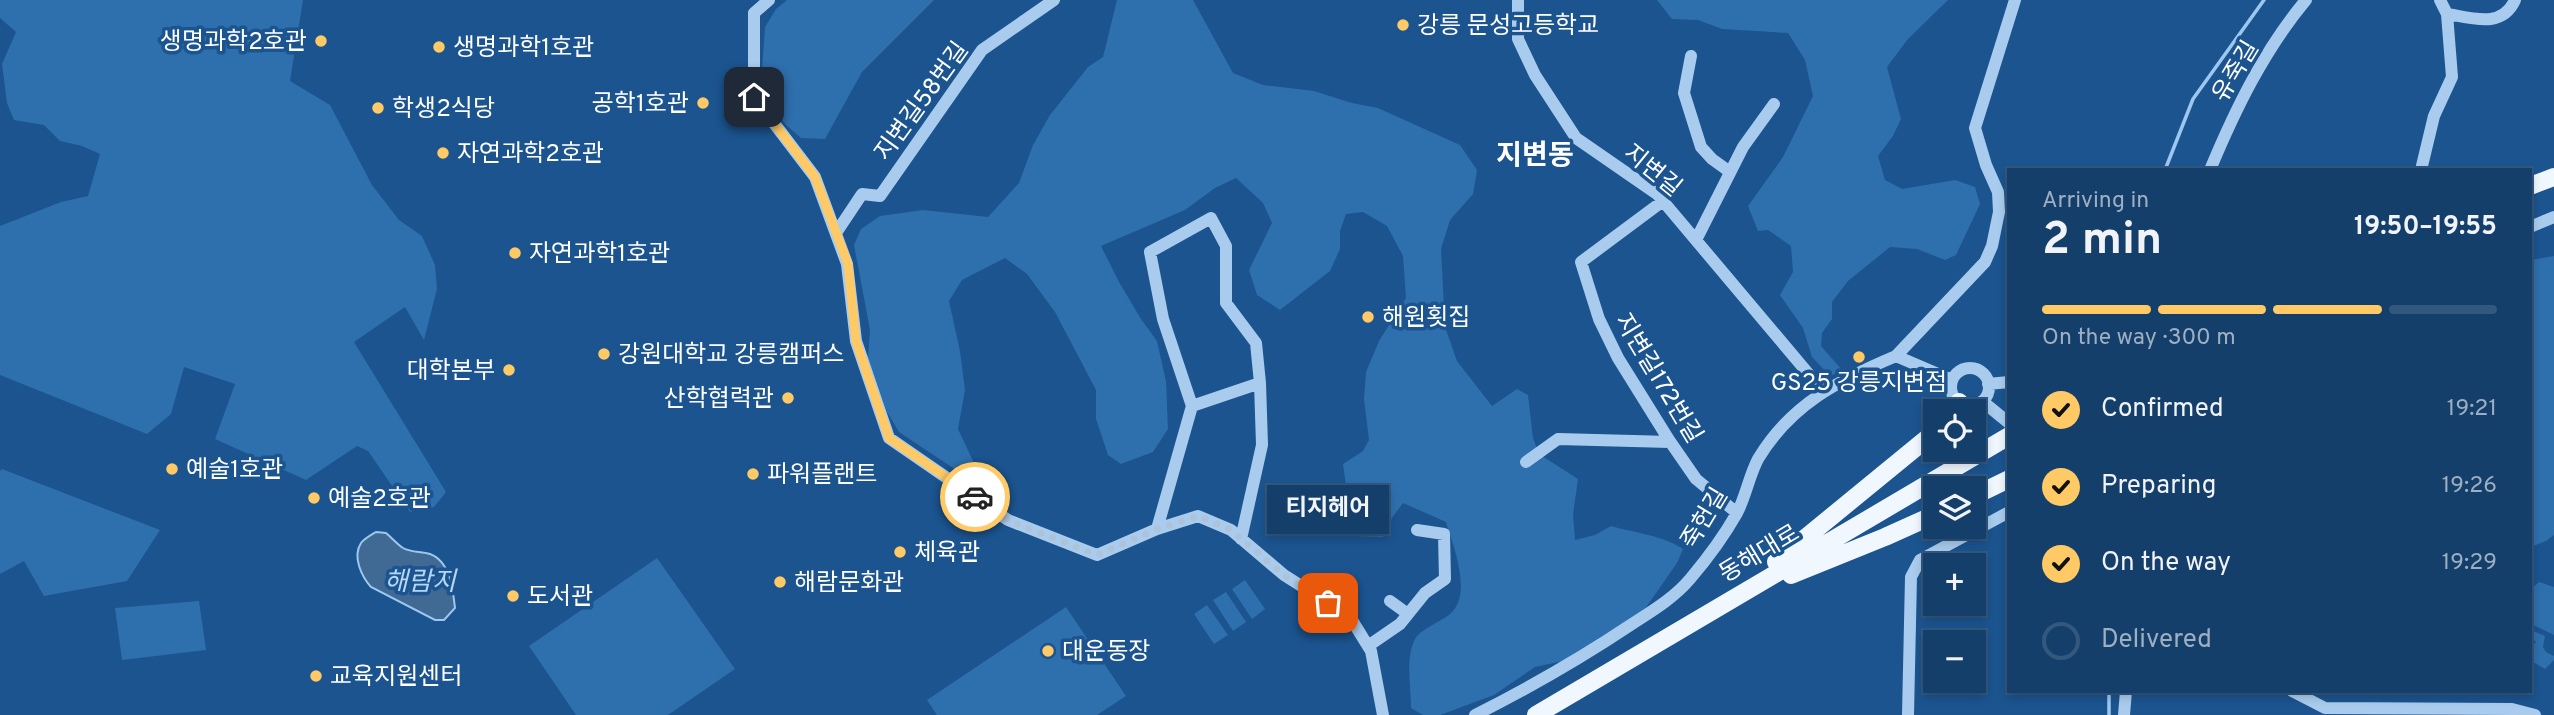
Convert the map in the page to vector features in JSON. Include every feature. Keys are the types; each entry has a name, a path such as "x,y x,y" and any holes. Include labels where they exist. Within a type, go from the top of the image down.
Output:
{"main road":[{"path":"2532,185 2554,177"},
{"path":"2532,197 2554,189"},
{"path":"1956,476 2007,437"},
{"name":"동해대로","path":"1536,715 2007,437"},
{"path":"1739,593 1923,442"},
{"path":"1986,491 2006,482"},
{"name":"동해대로","path":"1558,715 1923,499"},
{"path":"1791,575 1923,520"}],"street":[{"path":"769,0 754,13 754,97 815,177 848,264 856,341 889,438 1008,520 1097,555 1157,529 1199,516 1231,530 1284,575 1350,617 1371,651 1383,715"},
{"name":"지변길58번길","path":"836,233 862,194 880,196 982,50 1054,0"},
{"path":"1952,380 1896,356 1985,262 1992,246 1999,212 1998,192 1975,128 2015,0"},
{"name":"유죽길","path":"2211,168 2234,112 2306,0"},
{"path":"2421,168 2434,116 2452,76 2447,14 2440,0"},
{"path":"2447,14 2491,21 2506,12 2515,0"},
{"name":"지변길","path":"1516,4 1518,39 1535,75 1576,138 1657,194 1822,391"},
{"path":"1691,56 1684,93 1701,147 1730,172"},
{"path":"1696,240 1742,147 1774,104"},
{"name":"지변길172번길","path":"1662,201 1581,262 1599,319 1670,442 1696,479 1737,513"},
{"path":"2532,226 2554,217"},
{"path":"1157,529 1192,406 1163,319 1150,252 1211,218 1226,246 1226,303 1256,343 1260,383 1262,445 1241,539"},
{"name":"죽헌길","path":"1475,715 1539,683 1667,600 1689,580 1737,513 1757,461 1781,427 1822,391 1896,356"},
{"path":"1954,399 1951,392 1952,380 1959,371 1971,368 1982,373 1988,384 1987,396 1984,399"},
{"path":"1988,384 2007,382"},
{"path":"1192,406 1260,383"},
{"path":"1986,406 2007,435"},
{"path":"1526,462 1558,439 1670,442"},
{"path":"1908,715 1911,577 1920,560 2007,513"},
{"path":"1368,646 1400,624 1425,593 1445,579 1444,534 1418,530"},
{"path":"1390,601 1408,614"},
{"path":"2124,715 2126,693"},
{"path":"2296,693 2325,708 2512,709 2535,715"}],"shaded area":[{"path":"0,0 303,0 290,81 330,105 372,185 399,220 422,236 435,265 437,289 424,340 405,307 354,342 446,492 434,507 410,512 368,451 357,446 306,480 215,439 235,384 184,367 171,414 147,434 0,375 0,226 61,202 88,196 100,154 60,141 44,125 14,120 7,103 2,64 16,32 0,18"},
{"path":"787,0 934,0 862,72 825,139 801,138 770,106 761,84 765,27 776,9"},
{"path":"1117,0 1193,0 1233,73 1263,85 1314,91 1378,108 1460,145 1477,170 1473,194 1450,220 1441,249 1445,327 1457,361 1492,406 1517,389 1528,395 1533,438 1539,454 1578,479 1573,515 1575,540 1595,535 1611,526 1657,537 1683,549 1677,563 1645,609 1563,661 1535,667 1494,695 1440,715 1423,715 1411,708 1409,664 1415,639 1455,609 1459,599 1460,573 1446,522 1403,503 1383,537 1354,536 1335,524 1335,509 1348,501 1343,464 1363,451 1369,440 1364,399 1366,372 1379,341 1406,298 1403,256 1387,226 1363,212 1346,214 1340,231 1340,249 1330,271 1280,310 1257,295 1249,270 1272,223 1263,203 1236,178 1215,188 1185,210 1101,246 1119,282 1157,341 1166,381 1168,429 1153,452 1121,464 1108,455 1096,419 1096,390 1055,312 1027,274 1005,258 962,280 949,301 965,390 958,429 975,465 974,482 899,432 887,412 868,358 870,330 854,245 861,229 880,216 923,210 988,217 1019,183 1033,145 1050,115 1088,67 1103,57"},
{"path":"1657,0 1948,0 1908,39 1887,67 1901,119 1893,136 1878,156 1885,180 1902,189 1955,180 1975,187 1980,204 1956,255 1945,260 1917,249 1890,247 1848,281 1832,302 1832,319 1822,333 1821,346 1842,370 1830,376 1812,357 1803,328 1780,295 1793,272 1791,246 1768,230 1758,231 1748,206 1783,157 1813,96 1805,60 1788,33 1722,29 1698,20 1672,19"},
{"path":"2554,256 2554,535 2532,547 2532,260"},
{"path":"2,469 160,530 127,581 44,596 24,561 0,574"},
{"path":"657,558 735,669 668,715 576,715 529,646"},
{"path":"1245,580 1265,609 1252,619 1232,589"},
{"path":"2539,582 2554,587 2554,635 2532,624 2532,588"},
{"path":"1226,592 1246,622 1233,631 1213,600"},
{"path":"199,601 206,650 122,660 115,608"},
{"path":"1207,605 1228,635 1214,644 1194,614"},
{"name":"대운동장","path":"1066,607 1126,696 1097,715 937,715 927,700"},
{"path":"2532,630 2545,636 2543,647 2554,656 2554,660 2545,669 2532,662 2532,647 2536,642 2532,638"}],"water":[{"name":"해람지","path":"376,532 386,533 403,548 430,554 442,563 449,577 455,608 444,620 435,620 371,587 359,566 358,548"}],"waterway":[{"path":"2166,168 2193,99 2264,0"},
{"path":"2109,693 2109,715"}],"way so far":[{"path":"975,497 1008,520 1097,555 1157,529 1199,516 1231,530 1284,575 1328,603"}],"place":[{"name":"강릉 문성고등학교","path":"1403,25"},
{"name":"생명과학2호관","path":"321,41"},
{"name":"생명과학1호관","path":"439,47"},
{"name":"공학1호관","path":"703,103"},
{"name":"학생2식당","path":"378,108"},
{"name":"자연과학2호관","path":"443,153"},
{"name":"자연과학1호관","path":"515,253"},
{"name":"해원횟집","path":"1368,317"},
{"name":"강원대학교 강릉캠퍼스","path":"604,354"},
{"name":"GS25 강릉지변점","path":"1859,357"},
{"name":"대학본부","path":"509,370"},
{"name":"산학협력관","path":"788,398"},
{"name":"예술1호관","path":"172,469"},
{"name":"파워플랜트","path":"753,474"},
{"name":"예술2호관","path":"314,498"},
{"name":"체육관","path":"900,552"},
{"name":"해람문화관","path":"780,582"},
{"name":"도서관","path":"513,596"},
{"name":"티지헤어","path":"1328,603"},
{"name":"대운동장","path":"1048,651"},
{"name":"교육지원센터","path":"316,676"}],"district":[{"name":"지변동","path":"1535,154"}],"route":[{"path":"754,97 815,177 848,264 856,341 889,438 975,497"}]}
